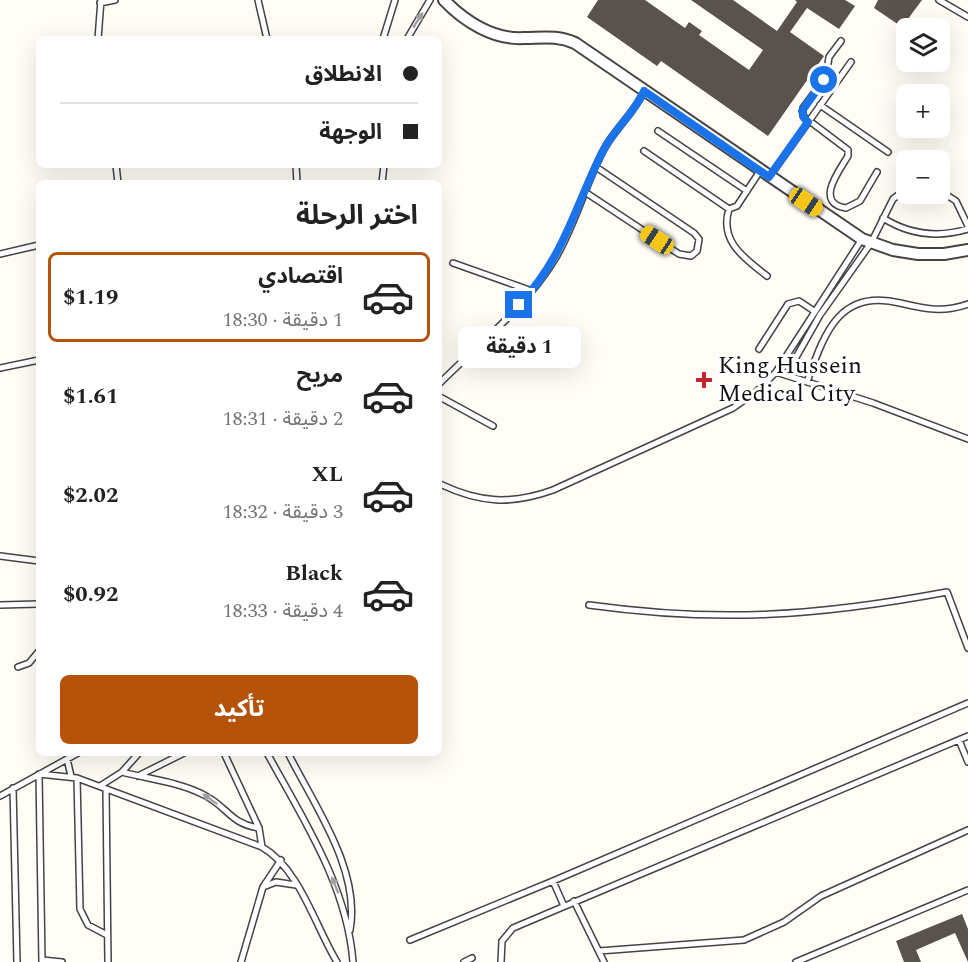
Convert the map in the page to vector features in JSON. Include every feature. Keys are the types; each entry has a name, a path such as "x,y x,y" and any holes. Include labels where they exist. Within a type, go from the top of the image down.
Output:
{"street":[{"path":"444,0 478,26 495,35 514,38 559,37 575,43 867,241 918,254 944,254 968,250"}],"lane":[{"path":"98,36 101,1 115,0"},
{"path":"258,0 266,36"},
{"path":"384,36 395,0"},
{"path":"409,36 430,0"},
{"path":"939,0 968,17"},
{"path":"841,41 830,57 826,77 802,111 808,122 848,150 848,156 830,188 834,204 846,208 858,204 877,172"},
{"path":"644,151 729,208 737,206 747,191 765,174 808,122 851,62"},
{"path":"442,381 532,291 564,242 609,141 635,110 644,91"},
{"path":"820,105 888,152"},
{"path":"658,131 747,191"},
{"path":"585,192 679,254 690,256 697,251 699,239 694,233 596,167"},
{"path":"786,375 820,315 896,197"},
{"path":"883,218 901,228 920,233 950,234 968,227 956,201 950,197"},
{"path":"729,208 727,227 733,244 742,256 767,276"},
{"path":"442,485 474,499 516,500 541,494 720,415 750,396 776,372 814,311 867,241"},
{"path":"0,254 36,246"},
{"path":"453,263 532,291"},
{"path":"759,349 788,304 799,301 814,311"},
{"path":"807,382 829,328 839,315 852,306 884,301 939,310 968,304"},
{"path":"0,368 36,361"},
{"path":"776,372 887,408 968,439"},
{"path":"442,398 493,426"},
{"path":"0,556 36,561"},
{"path":"589,605 684,616 752,617 832,611 947,592 968,648"},
{"path":"0,605 36,604"},
{"path":"18,667 29,663 36,655"},
{"path":"410,940 968,703"},
{"path":"501,962 502,941 509,930 968,736"},
{"path":"959,740 968,762"},
{"path":"0,796 72,756"},
{"path":"103,788 122,772 135,756"},
{"path":"138,776 178,756"},
{"path":"225,756 260,828 262,847"},
{"path":"269,756 329,868 350,934"},
{"path":"289,756 345,868 352,908 350,934 352,962"},
{"path":"67,759 74,777 80,909 88,925 107,935"},
{"path":"122,772 205,795 234,820 260,828"},
{"path":"39,774 74,777 262,847 281,860 297,885 337,962"},
{"path":"39,774 42,961 62,962"},
{"path":"13,788 17,962"},
{"path":"103,788 108,962"},
{"path":"599,951 744,940 784,922 821,896 968,830"},
{"path":"241,962 263,887 281,860"},
{"path":"553,881 564,906"},
{"path":"263,887 276,882 297,885"},
{"path":"796,962 968,890"},
{"path":"574,901 604,962"},
{"path":"464,962 472,958"}],"building":[{"path":"598,0 645,0 685,28 689,22 702,31 699,35 749,70 763,50 691,0 733,0 777,31 797,2 795,0 845,0 855,6 839,29 807,8 790,32 824,56 768,136 661,61 657,66 587,17"},
{"path":"878,0 922,0 909,18 896,18 896,23 874,8"},
{"path":"962,914 968,929 968,962 955,933 916,950 921,962 904,962 896,941"}],"place":[{"name":"King Hussein Medical City","path":"704,380"}],"route":[{"path":"519,305 554,260 573,223 604,150 635,110 644,91 769,177 808,122 802,111 824,80"}]}
